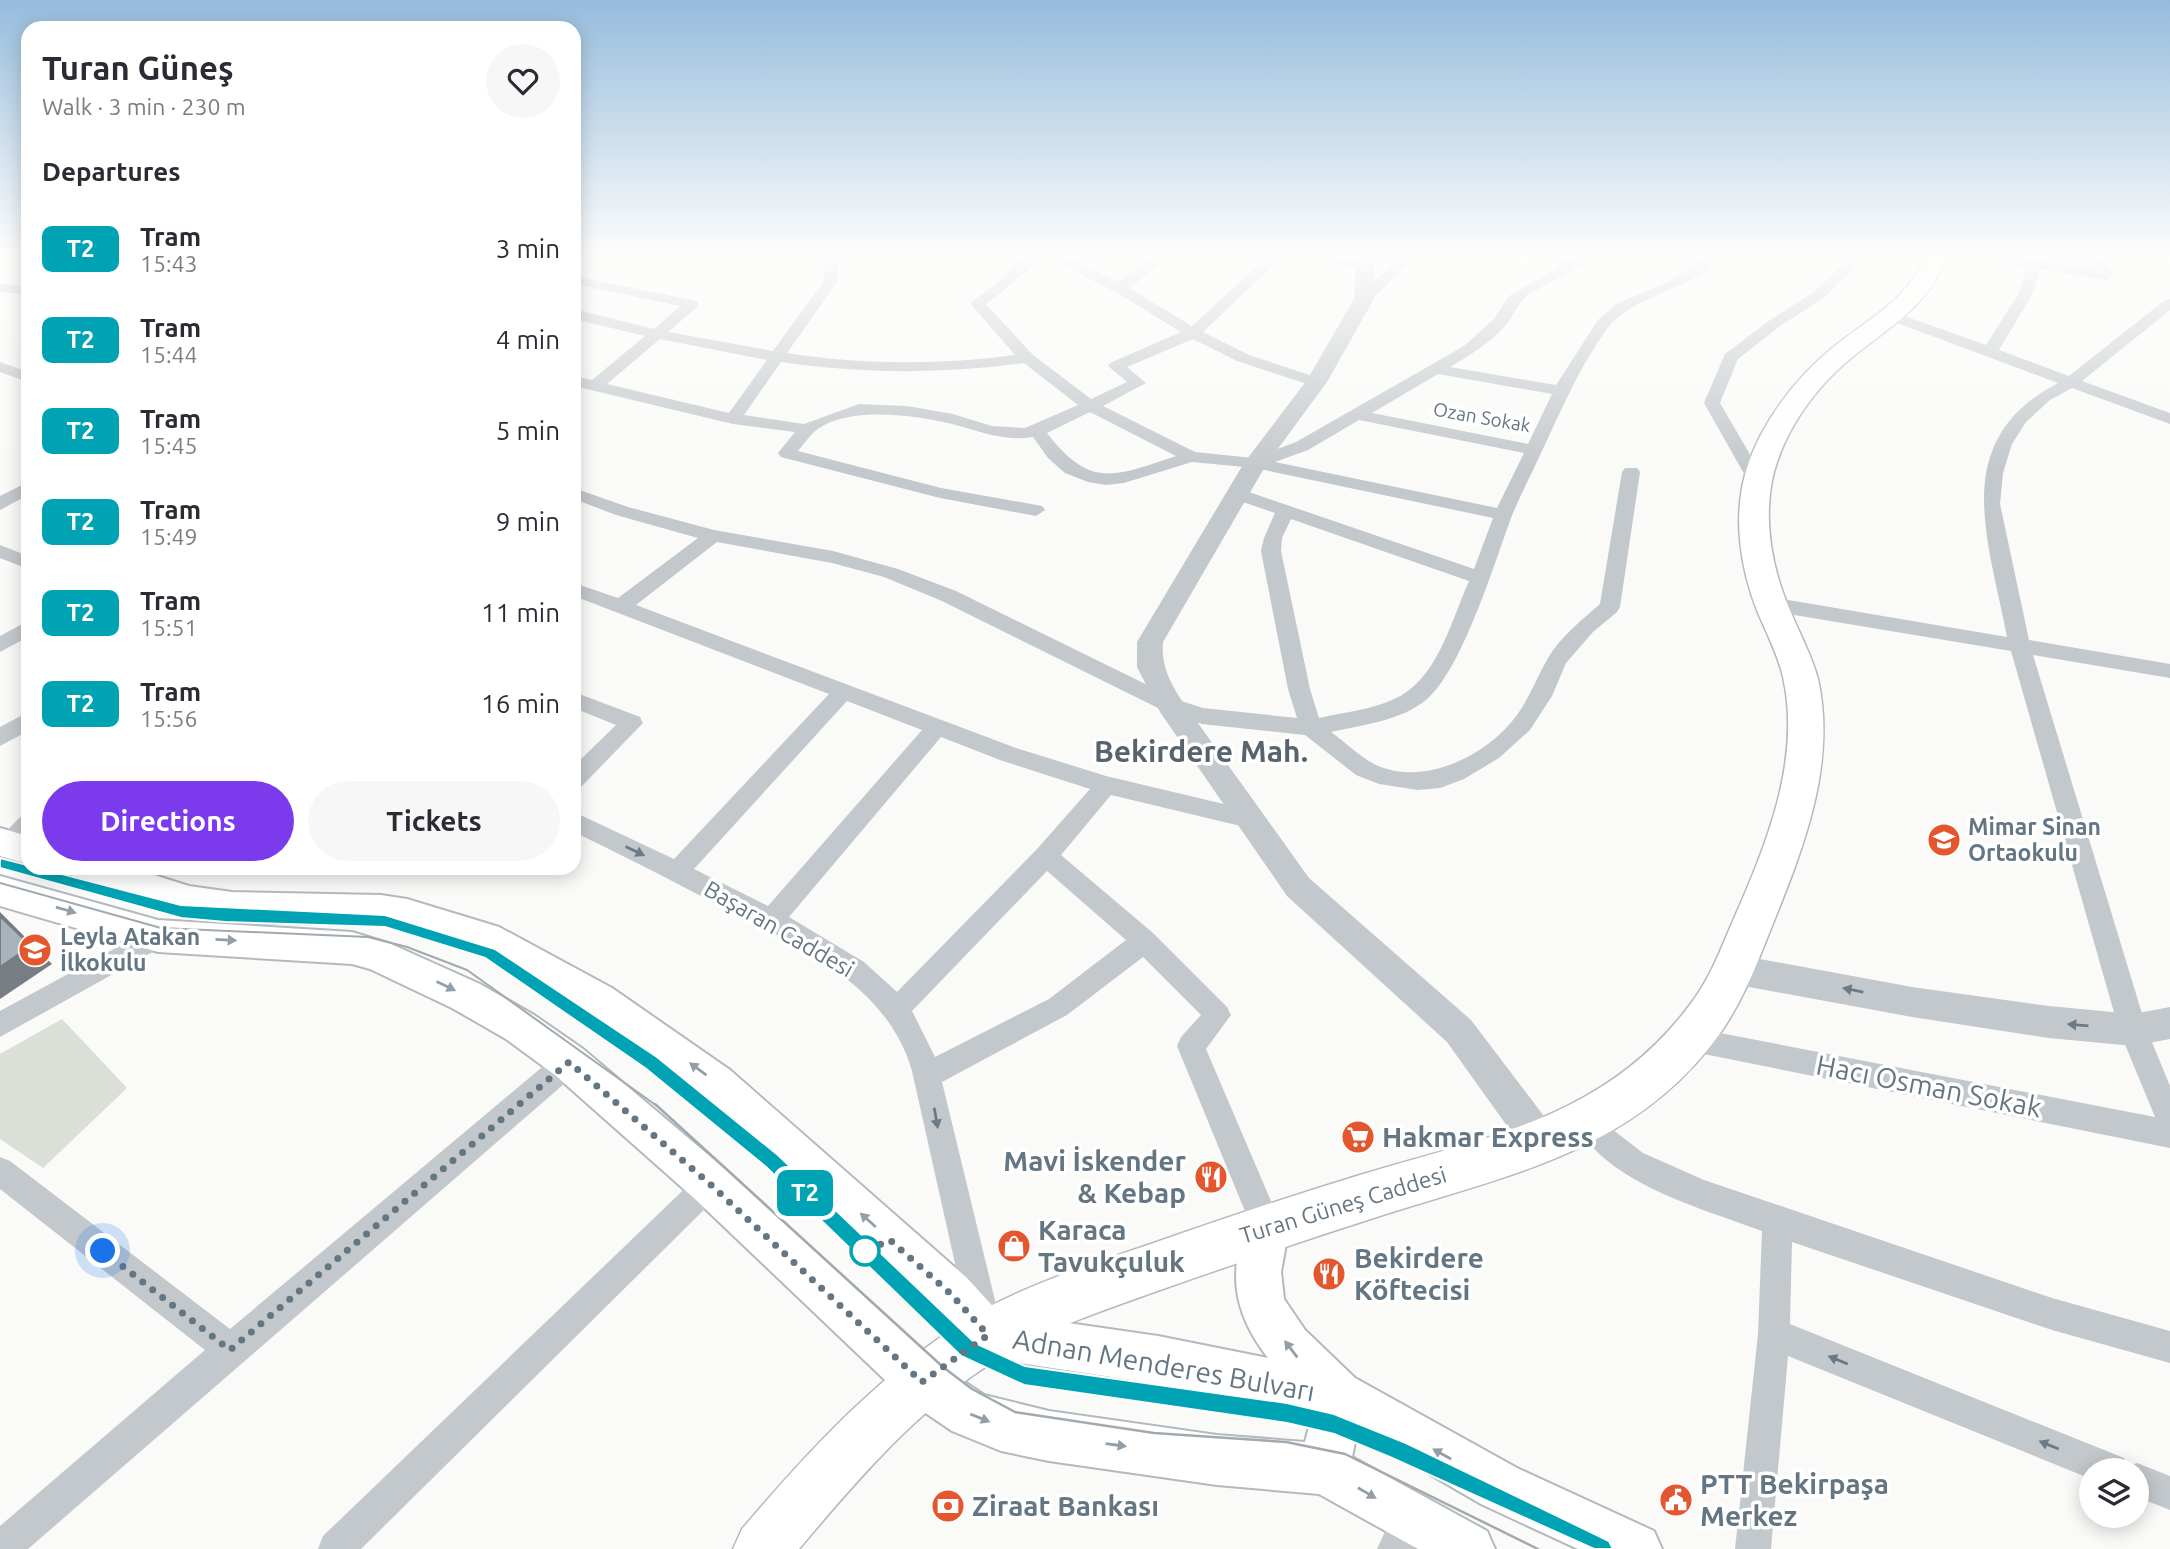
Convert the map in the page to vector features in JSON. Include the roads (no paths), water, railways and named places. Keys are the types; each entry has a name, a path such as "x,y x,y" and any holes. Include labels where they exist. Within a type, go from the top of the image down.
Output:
{"main road":[{"name":"Turan Güneş Caddesi","path":"762,1549 842,1455 922,1382 988,1335 1050,1304 1267,1227 1540,1141 1622,1101 1649,1080 1689,1039 1713,1008 1769,885 1794,809 1806,741 1800,676 1786,636 1770,604 1755,539 1757,482 1762,463 1806,389 1844,351 1880,326"},
{"path":"139,875 189,901 232,907 381,910 407,914 486,938 538,965 608,1007 716,1083 951,1294 988,1335"},
{"path":"0,891 158,936 352,948 378,955 466,996 520,1027 569,1062 710,1184 922,1382 969,1414 1001,1426 1049,1436 1217,1460 1325,1469 1402,1533 1469,1549"},
{"path":"1267,1227 1258,1262 1257,1289 1272,1324 1301,1362 1340,1396"},
{"name":"Adnan Menderes Bulvarı","path":"988,1335 1158,1360 1340,1396 1499,1486 1636,1549"},
{"name":"Adnan Menderes Bulvarı","path":"1325,1469 1340,1396"}],"street":[{"path":"628,326 779,357 855,365 916,368 975,366 1027,358"},
{"path":"594,387 665,326"},
{"path":"733,419 800,326"},
{"path":"998,326 1027,358 1090,405 1191,457 1255,463 1503,515"},
{"path":"1182,326 1243,358 1316,382"},
{"path":"1036,510 940,493 788,453 807,429 826,418 850,411 882,409 953,419 990,431 1037,431 1138,383 1116,366 1193,333 1200,326"},
{"path":"1348,326 1316,382 1255,463 1150,642 1148,653 1152,674 1170,705 1284,869 1320,908 1459,1031 1540,1141"},
{"path":"1255,463 1302,446 1481,342 1494,326"},
{"name":"Ozan Sokak","path":"1354,414 1534,450 1571,371 1601,326"},
{"path":"1757,482 1712,404 1731,357 1771,326"},
{"path":"1919,326 2170,419"},
{"path":"1990,352 2006,326"},
{"path":"2141,326 2073,381 2044,397 2021,416 1997,457 1991,482 1991,505 2019,644 2133,1030 2170,1120"},
{"path":"0,367 21,374"},
{"path":"1435,369 1561,391"},
{"path":"581,383 733,419 807,429"},
{"path":"1037,431 1065,464 1089,479 1099,481 1126,477 1191,457"},
{"path":"581,496 622,511 713,536 833,557 891,573 949,596 1170,705 1202,716 1311,729 1378,713 1407,702 1420,693 1438,672 1480,578 1503,515 1534,450"},
{"path":"1285,512 1273,538 1271,551 1311,729 1364,769 1418,781 1440,779 1456,774 1491,752 1522,724 1541,696 1558,660 1586,627 1610,607 1631,472"},
{"path":"0,504 21,491"},
{"path":"1237,494 1480,578"},
{"path":"620,607 713,536"},
{"path":"0,551 21,560"},
{"path":"581,592 1008,754 1106,785 1249,819"},
{"path":"1770,604 2170,671"},
{"path":"0,645 21,632"},
{"path":"677,872 842,692"},
{"path":"581,703 632,723 581,773"},
{"path":"0,738 21,724"},
{"path":"771,920 937,727"},
{"path":"896,1010 1046,856 1106,785"},
{"name":"Başaran Caddesi","path":"581,824 824,949 859,974 896,1010 912,1033 928,1075 938,1133 988,1335"},
{"path":"1046,856 1144,941 1218,1015 1191,1046 1267,1227"},
{"path":"0,1024 158,936"},
{"path":"928,1075 1058,1007 1144,941"},
{"path":"1733,969 2049,1022 2133,1030 2170,1023"},
{"name":"Hacı Osman Sokak","path":"1689,1039 2170,1133"},
{"path":"1,1549 569,1062"},
{"path":"1588,1119 1602,1139 1633,1163 1660,1177 1777,1222 2052,1314 2170,1347"},
{"path":"0,1171 230,1350"},
{"path":"337,1549 710,1184"},
{"path":"1753,1549 1774,1334 1777,1222"},
{"path":"1774,1334 2082,1458"},
{"path":"2149,1485 2170,1493"}],"tram line":[{"path":"0,864 21,869"},
{"name":"T2","path":"0,864 21,869"},
{"path":"42,875 181,911 385,921 490,953 651,1062 705,1106"},
{"name":"T2","path":"42,875 181,911 225,916 385,921 490,953 651,1062 772,1161 968,1350 1024,1375 1056,1382 1287,1413 1334,1424 1399,1450 1602,1549"},
{"path":"0,883 161,928 368,937 407,947 467,970 657,1106"},
{"path":"655,1104 943,1367 972,1389 1015,1412 1154,1433 1286,1442 1345,1454 1538,1549"},
{"path":"703,1104 772,1161 968,1350 1024,1375 1287,1413 1334,1424 1399,1450 1602,1549"}],"place":[{"name":"Mimar Sinan Ortaokulu","path":"1944,840"},
{"name":"Leyla Atakan İlkokulu","path":"35,950"},
{"name":"Hakmar Express","path":"1358,1137"},
{"name":"Mavi İskender & Kebap","path":"1211,1177"},
{"name":"Karaca Tavukçuluk","path":"1014,1246"},
{"name":"Bekirdere Köftecisi","path":"1329,1274"},
{"name":"PTT Bekirpaşa Merkez","path":"1676,1500"},
{"name":"Ziraat Bankası","path":"948,1506"}],"district":[{"name":"Bekirdere Mah.","path":"1201,752"}]}
